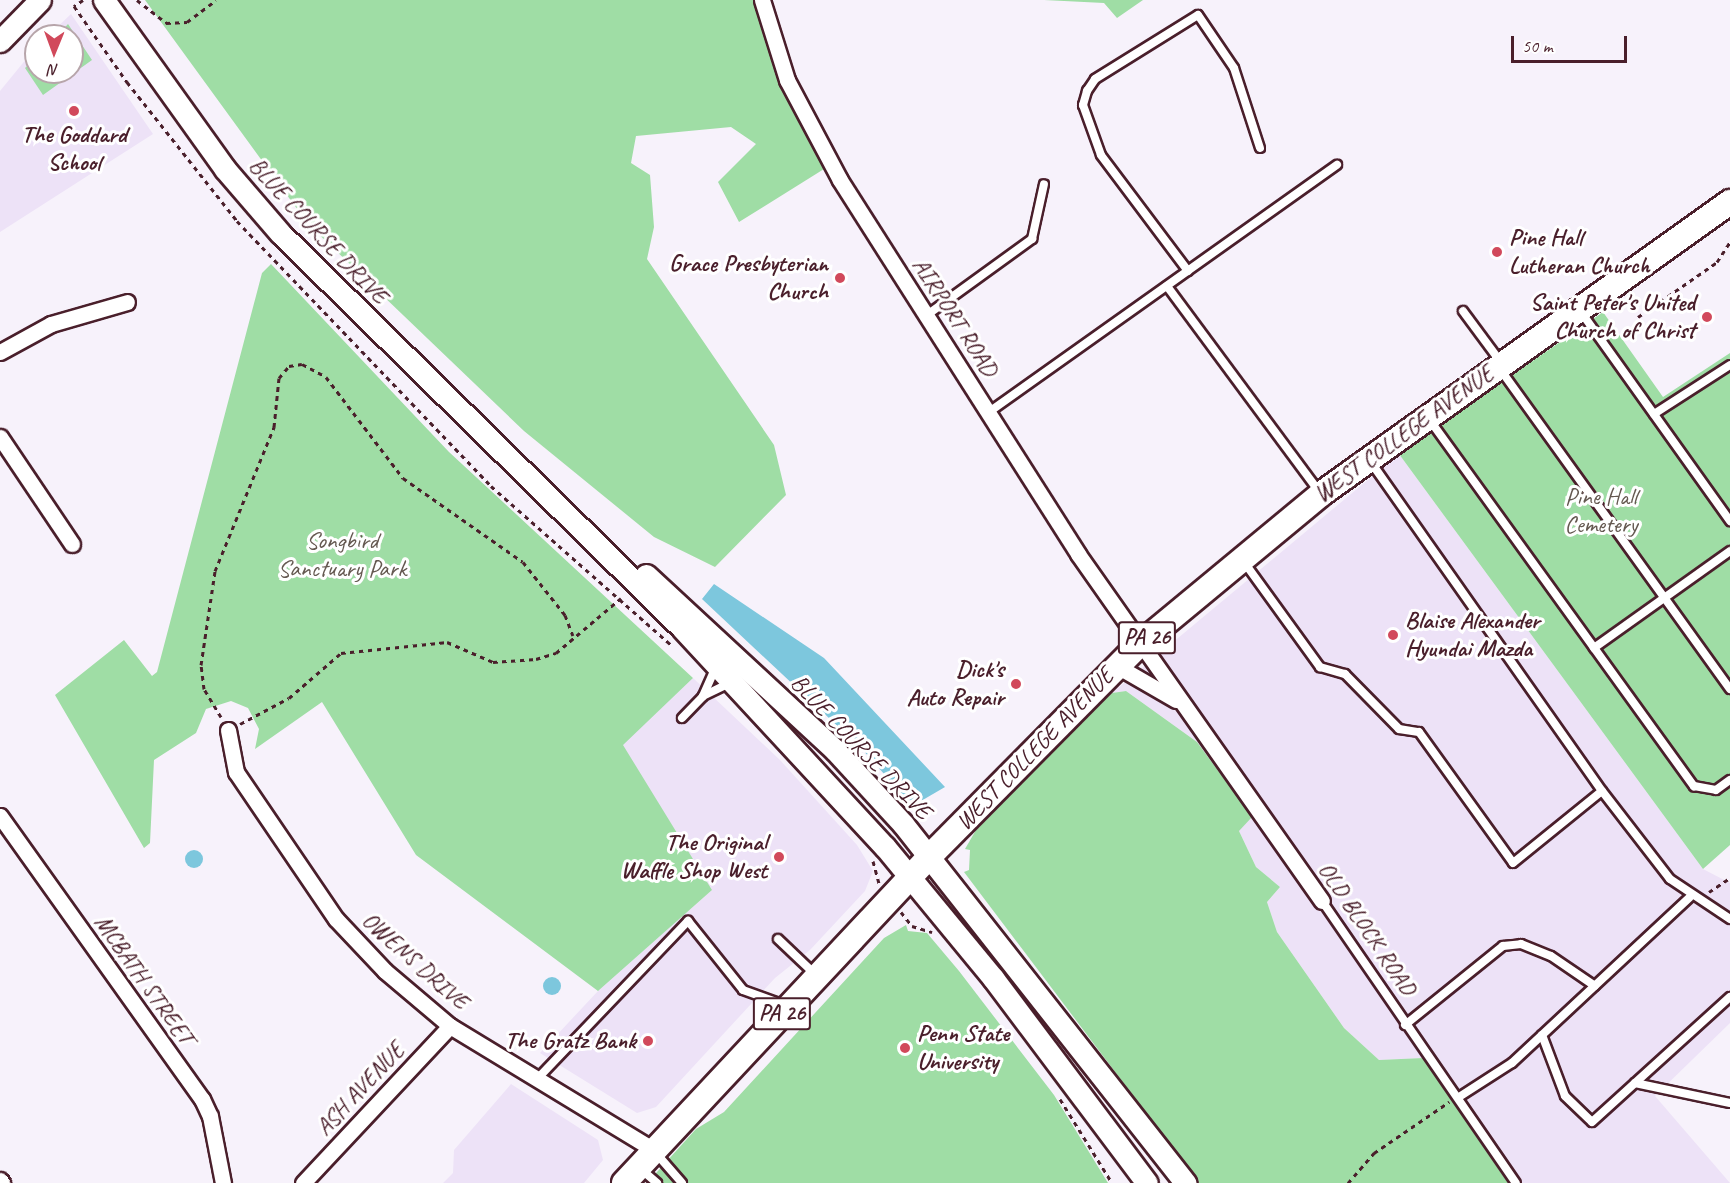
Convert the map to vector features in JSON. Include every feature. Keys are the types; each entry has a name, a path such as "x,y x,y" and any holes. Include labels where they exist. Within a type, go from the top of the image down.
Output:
{"main road":[{"path":"0,41 40,0"},
{"name":"BLUE COURSE DRIVE","path":"104,0 225,169 280,233 735,682 910,877 1147,1183"},
{"name":"WEST COLLEGE AVENUE","path":"639,1167 929,857 1140,644 1241,558 1369,458 1730,202"},
{"name":"BLUE COURSE DRIVE","path":"523,473 720,640 835,750 929,857 1185,1183"}],"street":[{"name":"AIRPORT ROAD","path":"762,0 771,39 812,129 927,315 1140,644"},
{"path":"0,352 51,324 127,302"},
{"path":"0,437 72,544"},
{"name":"OLD BLOCK ROAD","path":"1140,644 1178,702 1322,901"},
{"name":"OLD BLOCK ROAD","path":"1117,666 1178,702"},
{"name":"OWENS DRIVE","path":"228,730 236,772 336,920 450,1026 539,1077 639,1167"},
{"name":"MCBATH STREET","path":"0,816 202,1100 210,1116 223,1183"},
{"name":"ASH AVENUE","path":"303,1183 450,1026"}],"lane":[{"path":"1188,270 1101,155 1083,105 1087,91 1095,79 1198,15 1234,68 1260,148"},
{"path":"989,412 1337,165"},
{"path":"927,315 1032,239 1044,184"},
{"path":"1167,286 1321,494"},
{"path":"1579,309 1730,521"},
{"path":"1463,312 1730,689"},
{"path":"1654,414 1729,368"},
{"path":"1427,416 1694,786 1716,790 1730,780"},
{"path":"1369,458 1602,791 1670,879 1690,897 1730,919"},
{"path":"1594,648 1730,551"},
{"path":"1241,558 1320,667 1345,674 1399,729 1419,732 1513,862 1602,791"},
{"path":"704,696 715,662"},
{"path":"682,718 704,696 735,682"},
{"path":"1459,1097 1486,1084 1690,897"},
{"name":"OLD BLOCK ROAD","path":"1322,901 1405,1025 1459,1097 1516,1183"},
{"path":"539,1077 688,921 743,990 789,1006"},
{"path":"778,939 817,976"},
{"path":"1405,1025 1503,946 1521,944 1551,956 1595,986"},
{"path":"1542,1035 1566,1096 1592,1122 1730,997"},
{"path":"1635,1083 1730,1103"},
{"path":"639,1167 657,1183"},
{"path":"639,1167 682,1183"}],"path":[{"path":"74,6 83,0"},
{"path":"137,0 166,23 187,22 216,0"},
{"path":"1638,317 1717,262 1730,242"},
{"path":"573,636 565,615 523,562 403,478 326,377 302,364 289,366 279,378 274,427 256,480 215,571 201,665 204,689 228,730 289,698 341,652 447,642 493,662 516,662 556,653 573,636 621,598"},
{"path":"1690,897 1730,878"},
{"path":"912,926 938,939"},
{"path":"1056,1093 1112,1183"},
{"path":"1348,1183 1400,1132 1459,1097"}],"shaded area":[{"path":"71,14 78,24 61,24"},
{"path":"84,33 153,134 0,232 0,91 24,62 24,84 84,84"},
{"path":"1399,454 1703,869 1730,883 1730,1023 1655,1096 1730,1183 1508,1183 1423,1058 1379,1060 1344,1028 1277,932 1267,902 1280,887 1256,867 1197,742 1126,691 1112,693"},
{"path":"693,678 780,760 857,845 873,871 865,891 810,950 775,978 656,1107 637,1113 540,1053 598,991 712,890 622,745"},
{"path":"511,1084 598,1140 603,1160 584,1183 443,1183 453,1173 454,1150"}],"green space":[{"path":"145,0 762,0 765,18 832,164 739,222 718,182 756,144 731,127 636,136 631,163 650,175 654,227 647,259 774,445 786,495 715,567 654,537 524,431 308,224"},
{"path":"1044,0 1143,0 1117,18 1104,3"},
{"path":"84,48 92,60 84,66"},
{"path":"36,84 58,84 43,95"},
{"name":"Songbird Sanctuary Park","path":"271,264 449,452 693,678 623,745 712,890 598,991 416,855 322,702 255,749 259,729 248,708 231,701 206,709 196,733 154,760 150,843 144,848 55,695 124,640 152,676 157,672 262,273"},
{"name":"Pine Hall Cemetery","path":"1603,312 1663,397 1730,353 1730,845 1703,869 1399,454"},
{"path":"1126,691 1197,742 1252,817 1239,831 1256,867 1280,887 1267,902 1277,932 1344,1028 1379,1060 1423,1058 1508,1183 1199,1183 964,872 969,870 970,850 965,849 976,830 1086,715 1112,693"},
{"name":"Penn State University","path":"906,925 908,931 927,933 959,971 1054,1095 1108,1183 647,1183 696,1129 724,1112 884,938"}],"water":[{"path":"714,584 824,658 945,787 921,801 907,800 862,749 702,599"},
{"path":"194,850 200,853 203,859 200,865 194,868 188,865 185,859 188,853"},
{"path":"552,977 558,980 561,986 558,992 552,995 546,992 543,986 546,980"}],"place":[{"name":"The Goddard School","path":"74,111"},
{"name":"Pine Hall Lutheran Church","path":"1497,252"},
{"name":"Grace Presbyterian Church","path":"840,278"},
{"name":"Saint Peter's United Church of Christ","path":"1707,317"},
{"name":"Blaise Alexander Hyundai Mazda","path":"1393,635"},
{"name":"Dick's Auto Repair","path":"1016,684"},
{"name":"The Original Waffle Shop West","path":"779,857"},
{"name":"The Gratz Bank","path":"648,1041"},
{"name":"Penn State University","path":"905,1048"}]}
